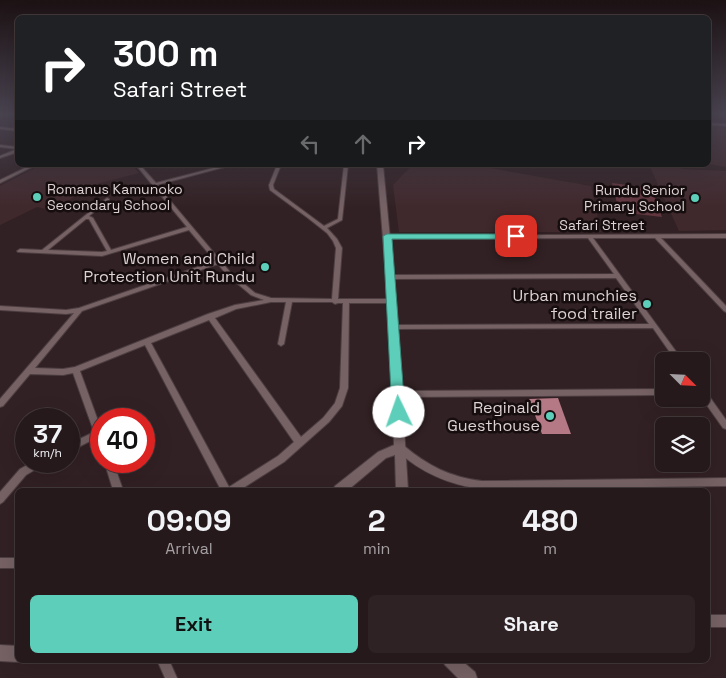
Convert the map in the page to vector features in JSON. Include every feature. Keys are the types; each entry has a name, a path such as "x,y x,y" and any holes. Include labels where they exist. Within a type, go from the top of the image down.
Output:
{"street":[{"path":"0,146 15,148"},
{"path":"0,157 15,150"},
{"path":"0,182 30,167"},
{"path":"140,167 219,262 248,291 258,297 289,301 392,301"},
{"path":"154,185 222,167"},
{"path":"278,167 272,189 324,228 338,245 335,302"},
{"path":"324,228 340,220 346,167"},
{"path":"380,167 394,327 402,488"},
{"path":"44,252 107,198"},
{"path":"86,217 91,218 110,252"},
{"path":"20,251 95,255 190,228"},
{"name":"Safari Street","path":"387,236 725,237"},
{"path":"589,236 674,352"},
{"path":"656,236 726,310"},
{"path":"0,308 66,312 80,310 219,262"},
{"path":"390,277 618,276"},
{"path":"28,371 57,372 76,370 235,307 271,300"},
{"path":"282,344 289,301"},
{"path":"235,488 281,459 333,412 342,396 346,301"},
{"path":"0,404 80,310"},
{"path":"210,316 300,442"},
{"path":"394,327 655,326"},
{"path":"146,341 225,488"},
{"path":"76,370 90,409"},
{"path":"398,394 655,392"},
{"path":"710,404 726,426"},
{"path":"400,448 415,462 436,474 458,481 482,485 726,482"},
{"path":"341,488 382,455 400,448"},
{"path":"0,499 22,473"},
{"path":"112,473 117,488"},
{"path":"0,563 15,563"},
{"path":"710,622 726,621"},
{"path":"0,653 15,654"},
{"path":"164,663 171,678"},
{"path":"453,663 469,678"}],"shaded area":[{"path":"711,145 726,145 726,167 711,164"},
{"name":"Romanus Kamunoko Secondary School","path":"36,167 134,167 139,173 89,186 54,211 37,207 0,225 0,186"},
{"path":"410,167 484,167 591,186 601,232 399,232 393,185"},
{"name":"Rundu Senior Primary School","path":"650,167 680,167 682,169 726,171 726,230 679,231"},
{"path":"612,183 651,188 662,217 619,212"}],"building":[{"name":"Reginald Guesthouse","path":"558,398 571,434 542,434 529,399"}],"place":[{"name":"Romanus Kamunoko Secondary School","path":"37,197"},
{"name":"Rundu Senior Primary School","path":"695,198"},
{"name":"Women and Child Protection Unit Rundu","path":"265,267"},
{"name":"Urban munchies food trailer","path":"647,304"},
{"name":"Reginald Guesthouse","path":"550,416"}],"route":[{"path":"399,412 387,236 516,236"}]}
